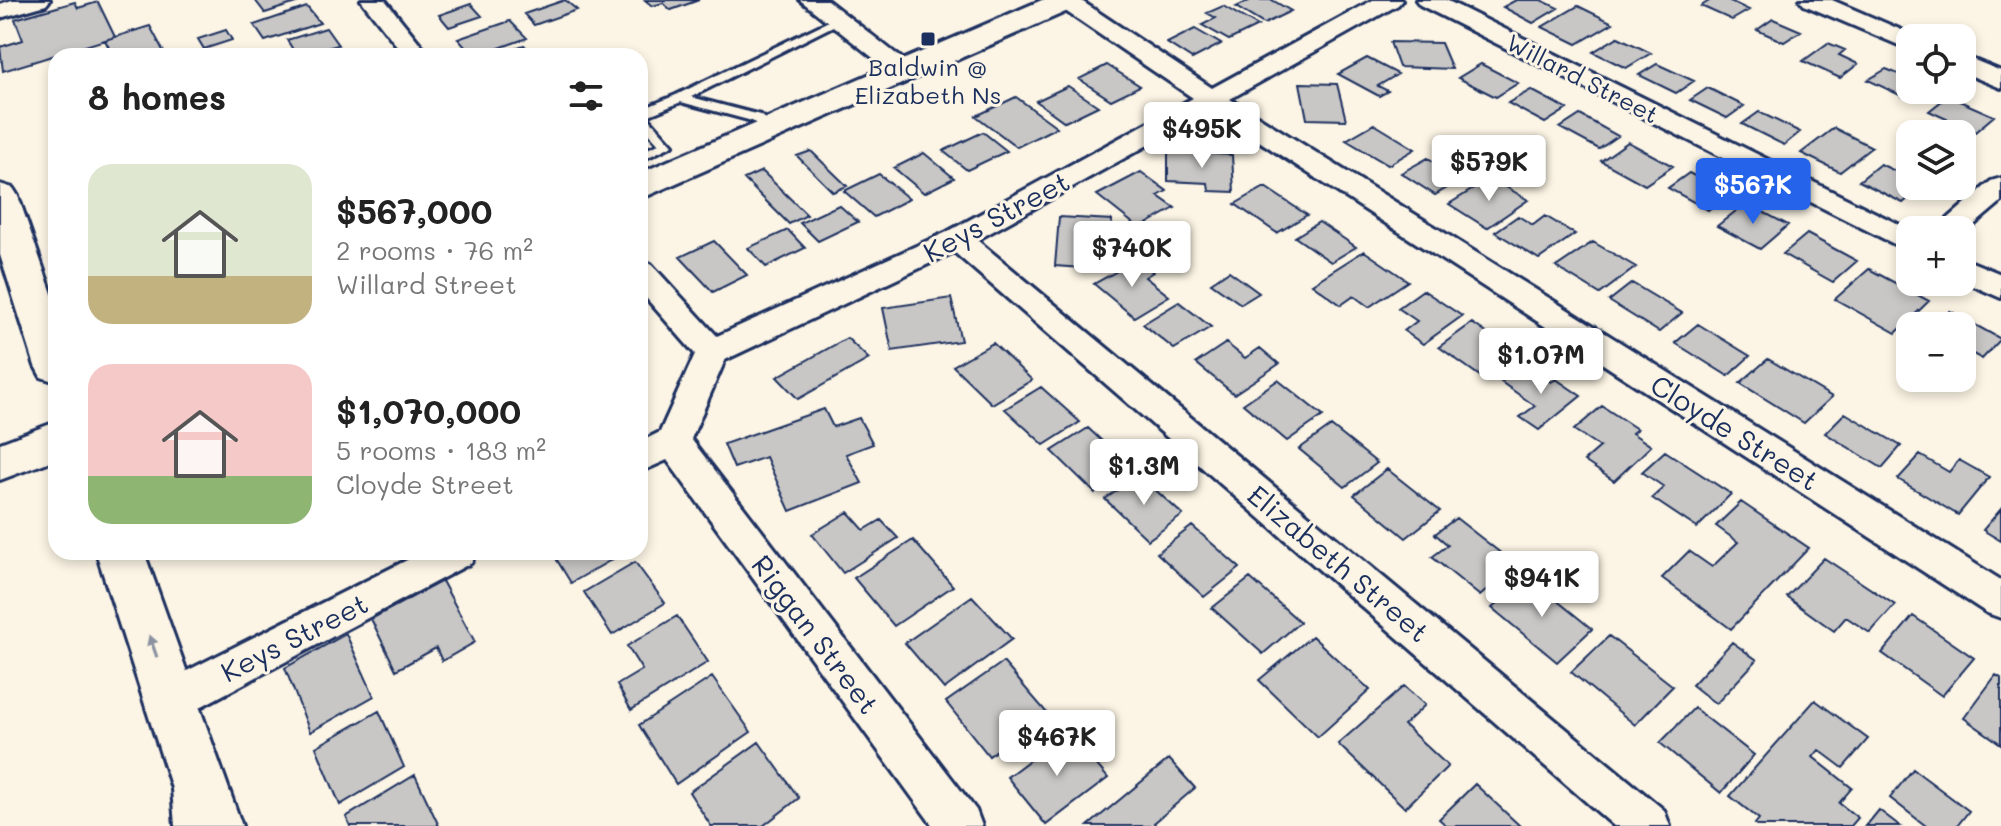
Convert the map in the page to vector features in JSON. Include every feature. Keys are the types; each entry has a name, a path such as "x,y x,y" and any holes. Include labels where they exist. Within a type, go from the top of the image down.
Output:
{"main road":[{"path":"648,180 677,156 773,129 1066,0"},
{"path":"0,196 40,301 48,334"},
{"path":"0,462 48,443"},
{"path":"123,560 172,700 205,814"}],"street":[{"path":"0,11 38,0"},
{"path":"373,0 412,48"},
{"path":"812,0 905,71"},
{"name":"Cloyde Street","path":"1066,0 1213,100 2001,601"},
{"name":"Keys Street","path":"712,352 957,239 1390,0"},
{"name":"Willard Street","path":"1428,0 1896,235"},
{"path":"1812,0 1896,35"},
{"path":"1865,0 1898,24"},
{"path":"1976,69 2001,80"},
{"path":"1967,216 2001,187"},
{"name":"Elizabeth Street","path":"957,239 1648,826"},
{"path":"1976,275 2001,287"},
{"path":"648,280 712,352 656,450"},
{"name":"Riggan Street","path":"656,450 960,826"},
{"name":"Keys Street","path":"172,700 443,560"}],"lane":[{"path":"648,112 839,20"},
{"path":"680,98 756,118 773,129"},
{"path":"648,132 677,156"},
{"path":"648,157 677,156"}],"building":[{"path":"255,0 305,0 265,13"},
{"path":"565,0 577,10 534,25 524,14"},
{"path":"645,0 699,0 671,10 663,3 652,6"},
{"path":"1251,0 1272,0 1291,11 1264,24 1236,7"},
{"path":"1516,0 1541,0 1558,8 1533,23 1503,7"},
{"path":"1711,0 1728,0 1749,10 1732,20 1701,6"},
{"path":"75,2 78,8 98,2 115,37 79,48 48,48 48,57 3,71 0,47 23,40 15,19"},
{"path":"471,4 482,16 449,27 439,15"},
{"path":"1223,6 1258,26 1229,40 1202,25 1216,18 1207,13"},
{"path":"1578,6 1613,23 1577,44 1542,27"},
{"path":"307,7 320,23 265,41 254,25"},
{"path":"1773,19 1801,31 1784,42 1757,30"},
{"path":"510,21 527,38 499,48 466,48 458,39"},
{"path":"150,26 162,48 109,48 105,40"},
{"path":"326,28 338,45 292,48 287,40"},
{"path":"1195,29 1221,44 1192,59 1167,43"},
{"path":"226,30 232,40 203,48 198,39"},
{"path":"1618,37 1651,53 1626,68 1593,52"},
{"path":"1390,42 1441,43 1452,69 1399,67"},
{"path":"1828,43 1845,50 1839,55 1858,64 1840,78 1803,61"},
{"path":"1367,58 1398,74 1378,86 1388,91 1379,96 1338,74"},
{"path":"1481,64 1518,83 1496,97 1458,78"},
{"path":"1657,64 1694,81 1676,93 1639,75"},
{"path":"1107,65 1140,86 1111,100 1079,79"},
{"path":"1886,69 1896,73 1896,93 1868,80"},
{"path":"1300,83 1337,84 1346,120 1307,119"},
{"path":"1068,86 1098,106 1065,122 1036,101"},
{"path":"1708,88 1744,106 1727,118 1690,100"},
{"path":"1531,90 1567,109 1545,123 1508,103"},
{"path":"1016,97 1057,127 1017,147 976,116"},
{"path":"1938,104 1966,104 1994,116 1976,131 1976,120 1949,120 1929,111"},
{"path":"1759,112 1800,132 1784,145 1742,124"},
{"path":"1580,115 1618,136 1599,149 1560,128"},
{"path":"1374,124 1415,149 1388,165 1346,140"},
{"path":"1834,128 1872,147 1840,172 1801,153"},
{"path":"983,132 1007,151 967,170 943,151"},
{"path":"1628,142 1673,166 1645,185 1601,161"},
{"path":"811,151 847,186 833,192 797,156"},
{"path":"1168,151 1232,155 1234,192 1209,191 1208,183 1168,181"},
{"path":"924,153 954,178 924,193 894,168"},
{"path":"1428,158 1462,179 1435,195 1401,173"},
{"path":"1880,164 1896,171 1896,200 1859,181"},
{"path":"762,171 807,215 789,224 744,179"},
{"path":"1141,172 1167,191 1158,196 1175,208 1139,228 1097,195"},
{"path":"1689,173 1729,194 1708,210 1668,188"},
{"path":"879,174 909,199 874,217 844,191"},
{"path":"1491,178 1528,200 1487,228 1449,204"},
{"path":"1265,187 1307,215 1277,233 1235,204"},
{"path":"1746,203 1788,225 1760,249 1717,226"},
{"path":"839,205 858,222 818,241 800,223"},
{"path":"1518,216 1533,225 1545,216 1575,234 1539,259 1495,232"},
{"path":"1059,217 1112,220 1110,270 1055,266"},
{"path":"1319,222 1356,247 1331,262 1295,237"},
{"path":"788,230 805,248 766,267 748,248"},
{"path":"1807,234 1857,261 1833,282 1783,254"},
{"path":"714,241 747,275 713,292 680,257"},
{"path":"1593,242 1636,267 1600,294 1556,267"},
{"path":"1364,251 1408,281 1369,307 1354,296 1341,305 1312,284"},
{"path":"1137,260 1153,272 1145,277 1169,296 1134,317 1094,284"},
{"path":"1869,269 1896,283 1896,296 1920,296 1929,301 1918,312 1896,312 1896,333 1835,299"},
{"path":"1229,271 1259,293 1241,304 1211,283"},
{"path":"1632,283 1682,313 1659,332 1609,301"},
{"path":"1423,290 1462,316 1423,344 1404,331 1417,321 1398,308"},
{"path":"951,298 961,341 892,351 883,308"},
{"path":"1179,302 1211,327 1174,349 1143,324"},
{"path":"1472,323 1517,354 1484,379 1439,347"},
{"path":"1698,324 1750,356 1728,376 1675,343"},
{"path":"1976,325 2001,339 1982,359 1976,356"},
{"path":"847,338 869,359 798,399 777,377"},
{"path":"993,343 1032,380 992,404 953,366"},
{"path":"1226,343 1245,358 1260,348 1279,364 1234,394 1196,363"},
{"path":"1768,359 1832,397 1804,423 1740,383"},
{"path":"1525,365 1551,382 1556,379 1581,396 1539,430 1520,417 1535,406 1501,382"},
{"path":"1278,380 1323,416 1287,441 1243,404"},
{"path":"1041,387 1080,422 1044,445 1005,409"},
{"path":"1602,406 1637,429 1632,433 1651,446 1614,481 1584,461 1600,447 1574,430"},
{"path":"824,409 833,427 859,418 873,444 846,454 862,483 790,511 766,457 734,468 724,444"},
{"path":"1845,413 1901,446 1882,468 1825,433"},
{"path":"1331,426 1377,463 1345,487 1299,449"},
{"path":"1088,428 1132,469 1095,493 1052,451"},
{"path":"1665,451 1731,494 1697,528 1652,498 1664,487 1642,472"},
{"path":"1920,455 1949,472 1959,460 1989,477 1958,515 1898,479"},
{"path":"1387,469 1440,511 1406,538 1354,495"},
{"path":"1139,475 1183,515 1148,540 1105,499"},
{"path":"1741,502 1809,548 1731,629 1662,578 1689,551 1712,567 1738,542 1716,526"},
{"path":"2001,509 2001,541 1983,530"},
{"path":"848,512 864,530 881,520 898,538 843,573 812,534"},
{"path":"1456,518 1516,565 1480,596 1432,557 1448,545 1435,534"},
{"path":"1192,526 1240,568 1204,597 1157,553"},
{"path":"913,540 953,586 894,626 854,578"},
{"path":"1824,558 1895,605 1870,633 1846,617 1834,631 1787,597"},
{"path":"557,560 611,560 571,583"},
{"path":"635,562 665,603 612,635 584,592"},
{"path":"1528,577 1592,629 1557,662 1492,608"},
{"path":"1250,578 1300,622 1263,654 1212,608"},
{"path":"442,581 475,642 442,661 436,648 396,670 371,619"},
{"path":"972,596 1012,639 944,689 905,643"},
{"path":"677,616 708,662 631,710 617,685 642,670 627,646"},
{"path":"1913,616 1974,658 1942,696 1882,653"},
{"path":"346,634 374,696 310,732 285,668"},
{"path":"1312,636 1370,690 1318,737 1259,680"},
{"path":"1609,636 1673,686 1635,725 1571,672"},
{"path":"1732,642 1757,660 1716,704 1692,685"},
{"path":"1003,662 1047,713 989,756 946,702"},
{"path":"1996,675 2001,678 2001,744 1964,718"},
{"path":"712,677 751,732 676,784 639,725"},
{"path":"1404,686 1425,705 1404,725 1448,766 1405,808 1338,744"},
{"path":"1815,700 1868,739 1843,768 1819,750 1813,757 1852,788 1839,803 1858,818 1851,826 1758,826 1755,824 1759,819 1730,796"},
{"path":"1694,708 1754,755 1721,793 1660,743"},
{"path":"379,711 404,767 340,805 316,747"},
{"path":"1068,731 1108,778 1046,825 1007,777"},
{"path":"759,742 799,798 763,826 711,826 689,792"},
{"path":"1169,759 1195,788 1154,823 1156,826 1088,826"},
{"path":"1913,769 1969,811 1957,826 1926,826 1890,798"},
{"path":"415,775 439,826 350,826 346,817"},
{"path":"1475,784 1520,826 1447,826 1439,819"},
{"path":"1879,810 1900,826 1866,826"}],"place":[{"name":"Baldwin @ Elizabeth Ns","path":"928,39"}]}
